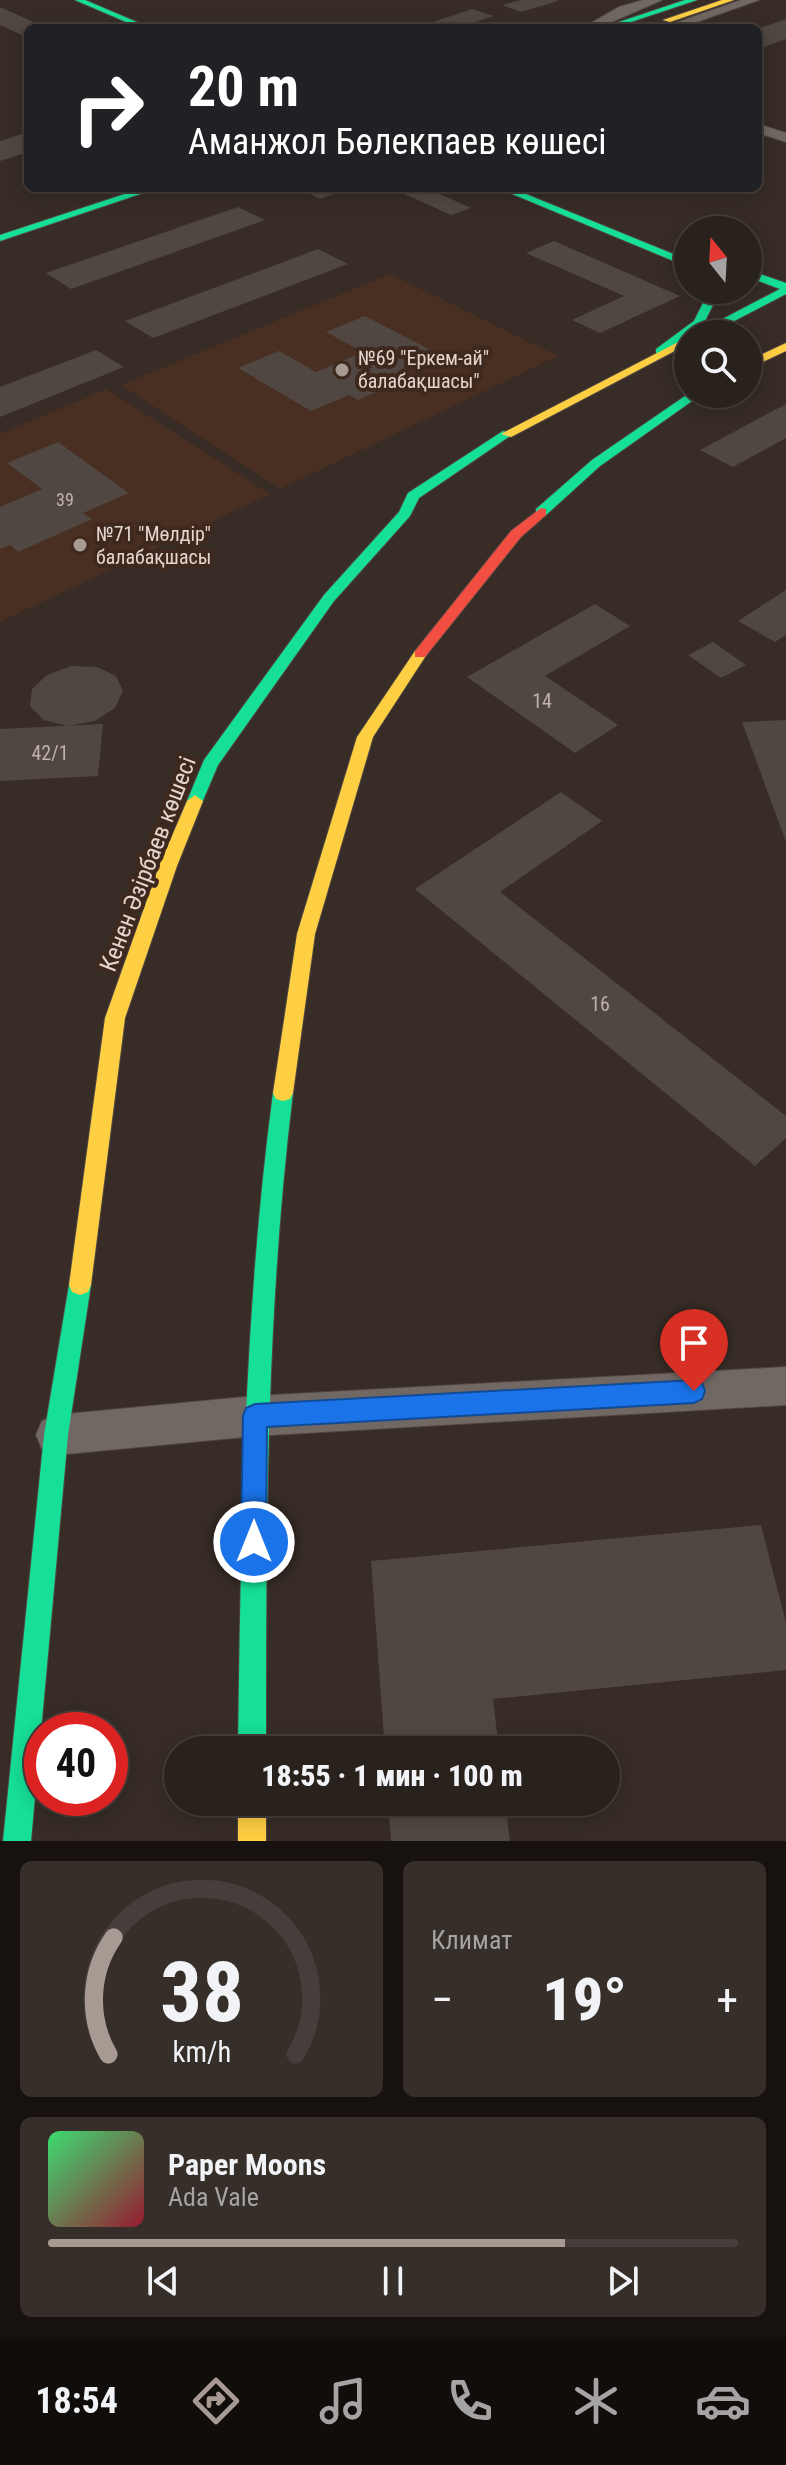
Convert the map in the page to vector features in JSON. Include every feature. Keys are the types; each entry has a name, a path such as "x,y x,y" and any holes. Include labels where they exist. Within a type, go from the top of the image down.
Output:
{"street":[{"path":"56,0 114,24"},
{"path":"79,0 137,24"},
{"path":"596,24 623,10 656,0"},
{"path":"618,24 693,0"},
{"path":"655,24 730,0"},
{"path":"679,24 753,0"},
{"path":"762,129 786,138"},
{"path":"0,219 87,192"},
{"path":"0,238 141,192"},
{"path":"513,192 674,258"},
{"path":"548,192 674,242"},
{"path":"586,222 674,269"},
{"path":"762,262 776,264"},
{"path":"762,282 782,295"},
{"path":"762,291 782,295"},
{"path":"729,320 782,295"},
{"path":"642,363 699,323 708,304"},
{"path":"762,360 786,346"},
{"name":"Кенен Әзірбаев көшесі","path":"17,1841 56,1435 72,1348 115,1018 168,866 210,764 329,598 405,513 413,496 505,435 674,348"},
{"path":"762,364 786,358"},
{"path":"252,1736 255,1416 273,1159 306,934 365,737 421,652 516,534 596,463 676,408"},
{"path":"56,1435 255,1416 786,1386"},
{"path":"252,1816 252,1841"}],"shaded area":[{"name":"№69 \"Еркем-ай\" балабақшасы\"","path":"390,274 558,356 280,489 121,385"},
{"name":"№71 \"Мөлдір\" балабақшасы","path":"106,389 270,494 0,622 0,434"}],"building":[{"path":"521,0 558,1 521,12 502,5"},
{"path":"0,7 38,24 24,24 24,36 0,25"},
{"path":"472,9 494,16 469,24 427,24"},
{"path":"786,19 786,39 762,48 762,28"},
{"path":"24,133 24,153 0,161 0,141"},
{"path":"306,192 339,192 320,199"},
{"path":"400,192 436,192 471,208 451,215"},
{"path":"238,207 265,220 71,289 46,273"},
{"path":"554,241 674,293 674,299 600,333 572,320 624,296 526,253"},
{"path":"318,249 348,264 153,338 125,321"},
{"path":"365,316 440,355 405,370 414,375 358,400 349,395 311,411 238,368 279,351 316,372 363,352 326,332"},
{"path":"96,350 124,367 0,417 0,387"},
{"path":"786,404 786,438 733,467 700,450"},
{"path":"58,442 129,493 83,513 92,519 18,552 10,545 0,549 0,507 42,489 7,463"},
{"path":"786,590 786,635 775,642 738,621"},
{"path":"595,604 630,626 545,676 618,725 575,753 467,677"},
{"path":"713,642 746,665 721,678 688,655"},
{"path":"71,666 97,667 116,676 123,691 115,708 95,721 68,726 44,720 30,706 32,689 47,675"},
{"path":"786,720 786,842 742,722"},
{"path":"103,724 98,776 0,781 0,729"},
{"path":"561,792 602,821 500,892 786,1116 786,1138 755,1166 415,889"},
{"path":"761,1525 786,1623 786,1670 493,1699 497,1736 384,1736 371,1561"},
{"path":"389,1816 507,1816 510,1841 391,1841"}],"traffic: fast":[{"path":"79,0 137,24"},
{"path":"618,24 693,0"},
{"path":"0,238 141,192"},
{"path":"513,192 674,258"},
{"path":"762,278 786,287"},
{"path":"727,320 786,290"},
{"path":"660,351 699,323 708,304"},
{"path":"541,512 596,463 676,408"},
{"path":"195,801 210,764 329,598 405,513 413,496 507,434"},
{"path":"252,1736 256,1421 265,1256 283,1093"},
{"path":"17,1841 56,1435 80,1285"}],"traffic: slow":[{"path":"667,20 730,0"},
{"path":"762,359 786,346"},
{"path":"507,434 674,347"},
{"path":"283,1093 306,934 365,737 420,654"},
{"path":"80,1285 115,1018 168,866 195,801"},
{"path":"252,1816 252,1841"}],"traffic: jam":[{"path":"420,654 516,534 541,512"}],"place":[{"name":"№69 \"Еркем-ай\" балабақшасы\"","path":"342,370"},
{"name":"№71 \"Мөлдір\" балабақшасы","path":"80,545"}],"route":[{"path":"254,1542 255,1416 694,1391"}]}
